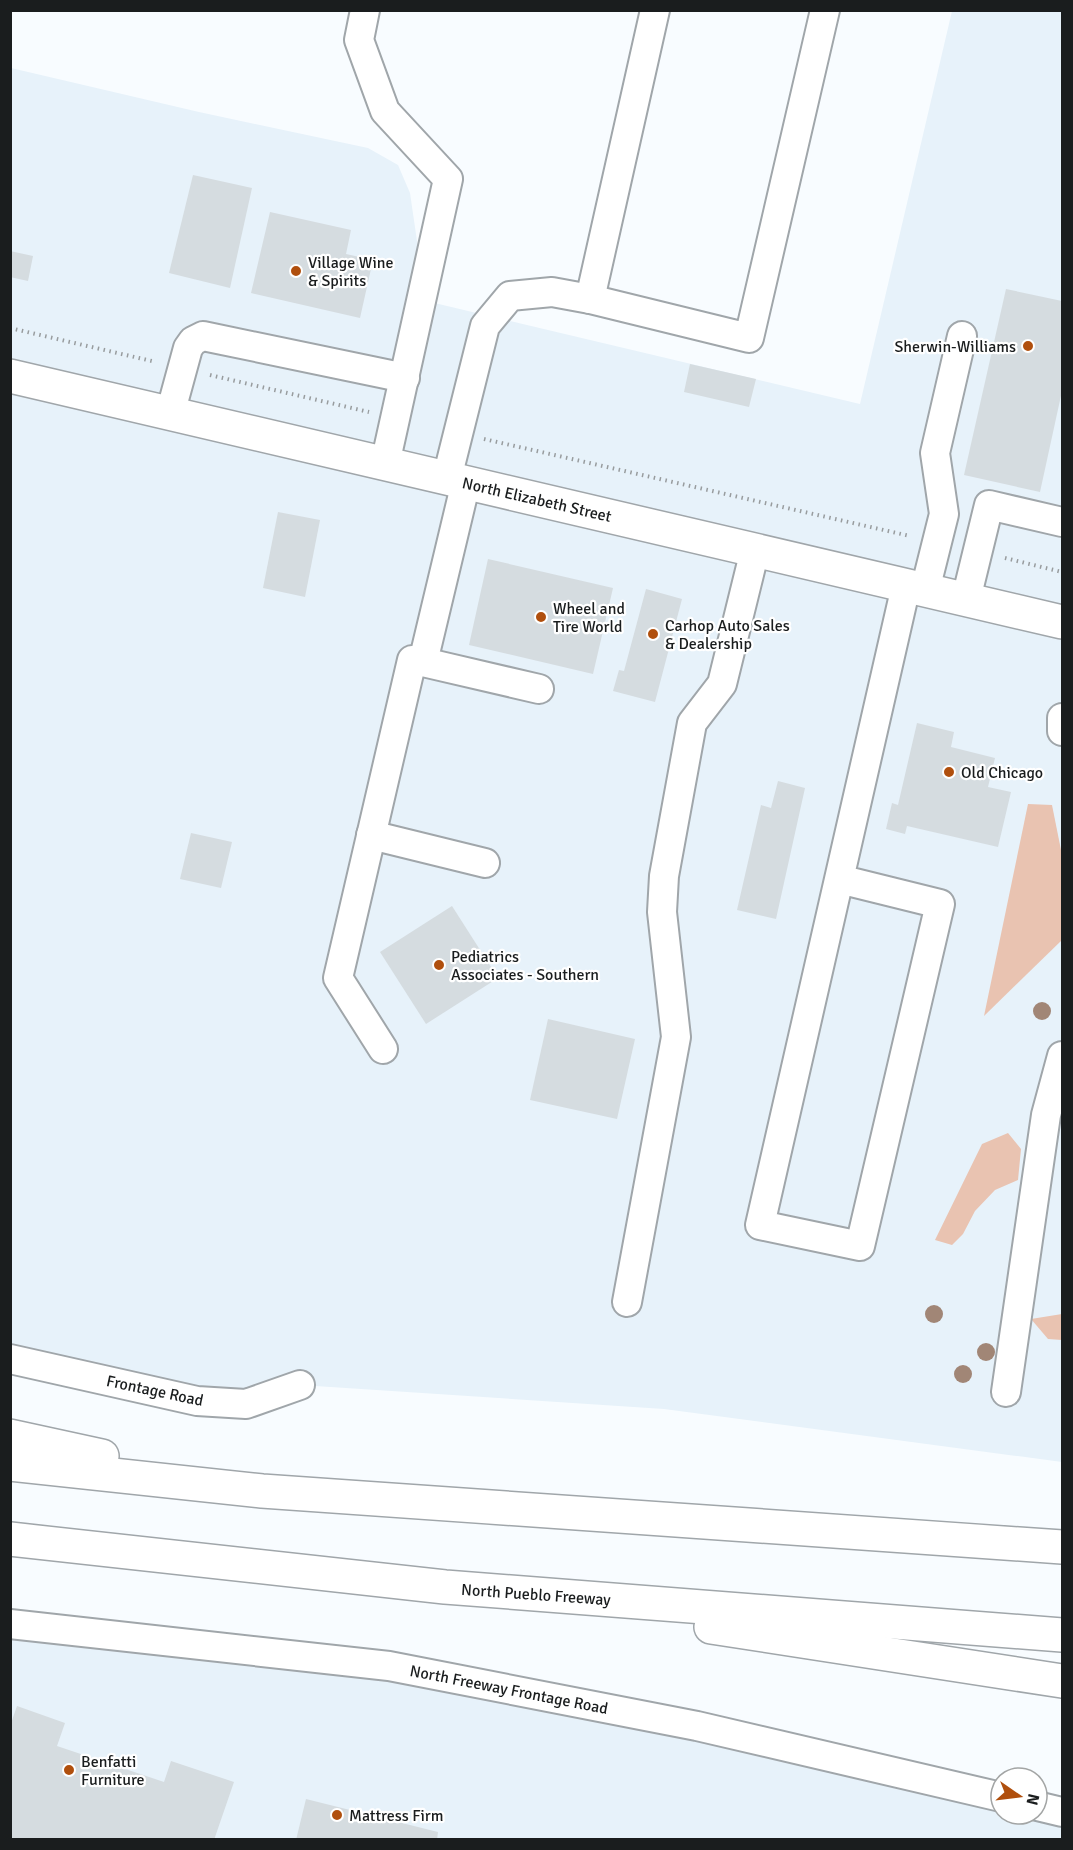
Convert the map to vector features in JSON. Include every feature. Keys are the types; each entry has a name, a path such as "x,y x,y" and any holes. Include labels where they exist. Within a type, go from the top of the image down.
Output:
{"main road":[{"name":"North Elizabeth Street","path":"10,376 1062,622"},
{"path":"10,1436 262,1491"},
{"path":"10,1464 262,1491 1062,1547"},
{"name":"North Pueblo Freeway","path":"10,1539 445,1587 1062,1635"},
{"path":"445,1587 1062,1681"}],"street":[{"path":"366,10 359,40 385,111 448,178 385,464"},
{"path":"590,299 655,10"},
{"path":"423,662 456,480 458,433 485,326 510,296 552,292 750,338 825,10"},
{"path":"170,414 188,348 193,341 203,336 405,378"},
{"path":"839,879 940,904 861,1246 760,1225 839,879 916,588 944,514 935,453 962,336"},
{"path":"966,599 989,505 1062,522"},
{"path":"627,1302 676,1037 662,912 664,876 692,723 722,684 754,550"},
{"path":"383,1048 338,978 411,660 539,689"},
{"path":"1062,718 1062,731"},
{"path":"371,835 485,863"},
{"path":"1006,1392 1046,1115 1062,1056"},
{"name":"Frontage Road","path":"10,1359 197,1401 246,1404 300,1385"},
{"name":"North Freeway Frontage Road","path":"10,1624 389,1666 697,1726 989,1794"}],"path":[{"path":"10,328 395,418"},
{"path":"458,433 918,537"},
{"path":"996,556 1062,572"}],"shaded area":[{"path":"952,11 1062,11 1062,1462 664,1409 300,1385 246,1404 11,1359 11,68 199,112 368,148 398,165 410,193 422,300 860,404"},
{"path":"1028,804 1052,805 1062,855 1062,940 984,1016"},
{"path":"1008,1133 1021,1149 1018,1180 995,1190 975,1211 963,1234 952,1245 935,1240 982,1144"},
{"path":"1062,1314 1062,1340 1048,1339 1031,1319"},
{"path":"10,1624 375,1664 989,1795 989,1826 1049,1826 1049,1812 1062,1812 1062,1839 11,1839"}],"building":[{"path":"193,175 252,188 230,288 169,273"},
{"path":"270,212 351,230 346,254 373,260 360,318 251,293"},
{"path":"10,251 33,256 28,281 10,277"},
{"name":"Sherwin-Williams","path":"1006,289 1062,301 1062,391 1040,492 964,475"},
{"path":"690,364 756,379 749,407 684,392"},
{"path":"278,512 320,520 305,597 263,588"},
{"name":"Wheel and Tire World","path":"488,559 613,588 593,674 469,645"},
{"name":"Carhop Auto Sales & Dealership","path":"646,589 682,599 655,702 613,691 619,670 624,671"},
{"name":"Old Chicago","path":"917,723 954,732 951,747 995,758 988,787 1011,792 998,847 907,826 905,834 886,829 892,803 898,805"},
{"path":"778,781 805,788 776,919 737,910 761,805 771,808"},
{"path":"191,833 232,842 221,888 180,879"},
{"name":"Pediatrics Associates - Southern","path":"452,906 498,978 426,1024 380,952"},
{"path":"548,1019 635,1039 617,1119 530,1100"},
{"name":"Benfatti Furniture","path":"17,1706 65,1723 57,1746 164,1782 171,1761 234,1782 214,1840 10,1840 10,1726"},
{"name":"Mattress Firm","path":"306,1799 438,1832 437,1840 296,1840"}],"place":[{"name":"Village Wine & Spirits","path":"296,271"},
{"name":"Sherwin-Williams","path":"1028,346"},
{"name":"Wheel and Tire World","path":"541,617"},
{"name":"Carhop Auto Sales & Dealership","path":"653,634"},
{"name":"Old Chicago","path":"949,772"},
{"name":"Pediatrics Associates - Southern","path":"439,965"},
{"name":"Benfatti Furniture","path":"69,1770"},
{"name":"Mattress Firm","path":"337,1815"}]}
